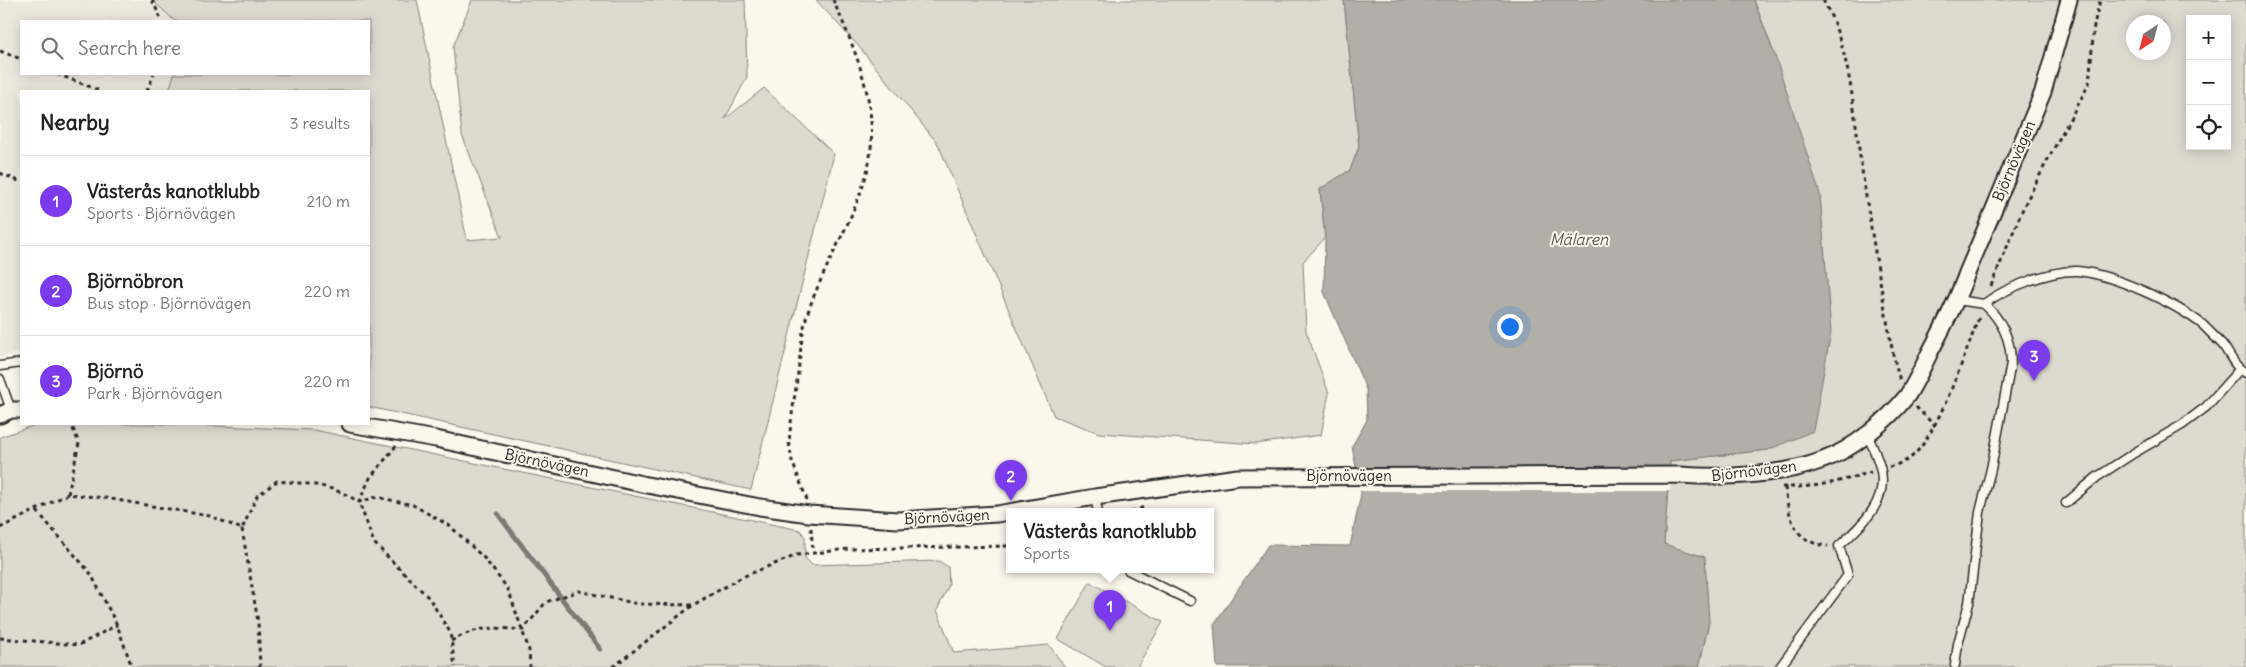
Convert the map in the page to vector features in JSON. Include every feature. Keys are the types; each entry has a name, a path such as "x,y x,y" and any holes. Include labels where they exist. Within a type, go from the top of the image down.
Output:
{"street":[{"name":"Björnövägen","path":"1029,508 1238,477 1346,475 1707,476 1778,471 1823,460 1867,434 1906,397 1957,300 1966,273 2043,92 2069,0"},
{"name":"Björnövägen","path":"356,425 406,433 642,484 760,507 809,514 898,520 987,515 1006,512"}],"lane":[{"path":"1984,304 1997,294 2029,281 2076,271 2102,277 2153,295 2203,325 2223,345 2243,371 2206,407 2182,425 2126,458 2066,503"},
{"path":"1956,664 1958,644 1970,603 1980,512 1991,470 2011,363 2011,349 2003,326 1984,304 1957,300"},
{"path":"0,366 20,363"},
{"path":"0,379 11,412"},
{"path":"1780,667 1848,574 1839,546 1868,519 1882,492 1881,469 1867,434"},
{"path":"1095,497 1097,508"},
{"path":"1134,573 1190,601"}],"path":[{"path":"152,0 162,20"},
{"path":"813,552 809,504 792,461 790,443 803,334 811,303 860,192 867,172 871,145 870,109 860,64 833,0"},
{"path":"1823,0 1837,29 1848,64 1862,172 1890,336 1901,388 1906,397 1935,426"},
{"path":"0,51 20,59"},
{"path":"61,75 98,90"},
{"path":"147,90 154,75"},
{"path":"0,173 20,182"},
{"path":"68,494 79,444 71,425"},
{"path":"359,502 370,478 406,433"},
{"path":"260,667 258,622 242,529 257,496 277,481 325,486 341,491 359,502 374,543 429,598 450,632 455,667"},
{"path":"1785,487 1789,514 1796,530 1814,545 1839,546"},
{"path":"0,528 68,494 105,498 210,516 242,529"},
{"path":"359,502 377,497 413,505 450,526 484,558 508,589 530,650 530,667"},
{"path":"37,511 92,574 117,625 132,667"},
{"path":"613,667 693,605 742,577 797,555 813,552 869,549 1006,546"},
{"path":"523,630 546,602 579,591 638,604 693,605"},
{"path":"0,638 79,645 117,625"},
{"path":"451,641 467,633 491,627 523,630"}],"shaded area":[{"path":"0,0 153,0 174,20 20,20 20,75 174,75 169,90 20,90 20,352 0,358"},
{"path":"152,0 417,0 467,240 502,237 462,135 453,47 472,0 745,0 747,77 725,119 764,88 834,154 751,490 370,407 370,90 169,90 174,75 370,75 370,20 174,20"},
{"path":"816,0 1344,0 1359,147 1350,170 1320,189 1325,238 1303,262 1306,331 1329,393 1321,435 1256,444 1099,433 1054,416 938,144 860,48"},
{"path":"1754,0 2246,0 2246,667 1699,667 1709,622 1664,544 1670,461 1768,450 1775,56"},
{"path":"35,425 194,425 314,430 800,530 805,537 805,558 812,565 939,561 948,567 949,585 937,610 954,653 1049,645 1065,667 0,667 0,437"},
{"path":"1090,582 1163,622 1137,667 1106,667 1058,639"}],"water":[{"name":"Mälaren","path":"1344,0 1754,0 1775,56 1820,194 1831,332 1813,431 1768,450 1670,461 1664,544 1705,557 1709,622 1699,667 1217,667 1214,624 1268,545 1350,546 1361,494 1352,446 1367,420 1366,389 1324,292 1325,238 1320,189 1350,170 1359,147"}],"pier":[{"path":"1353,467 1672,468 1670,491 1358,491"}],"waterway":[{"path":"498,514 600,649"}],"place":[{"name":"Björnö","path":"2034,381"},
{"name":"Björnöbron","path":"1011,501"},
{"name":"Västerås kanotklubb","path":"1110,631"}]}
